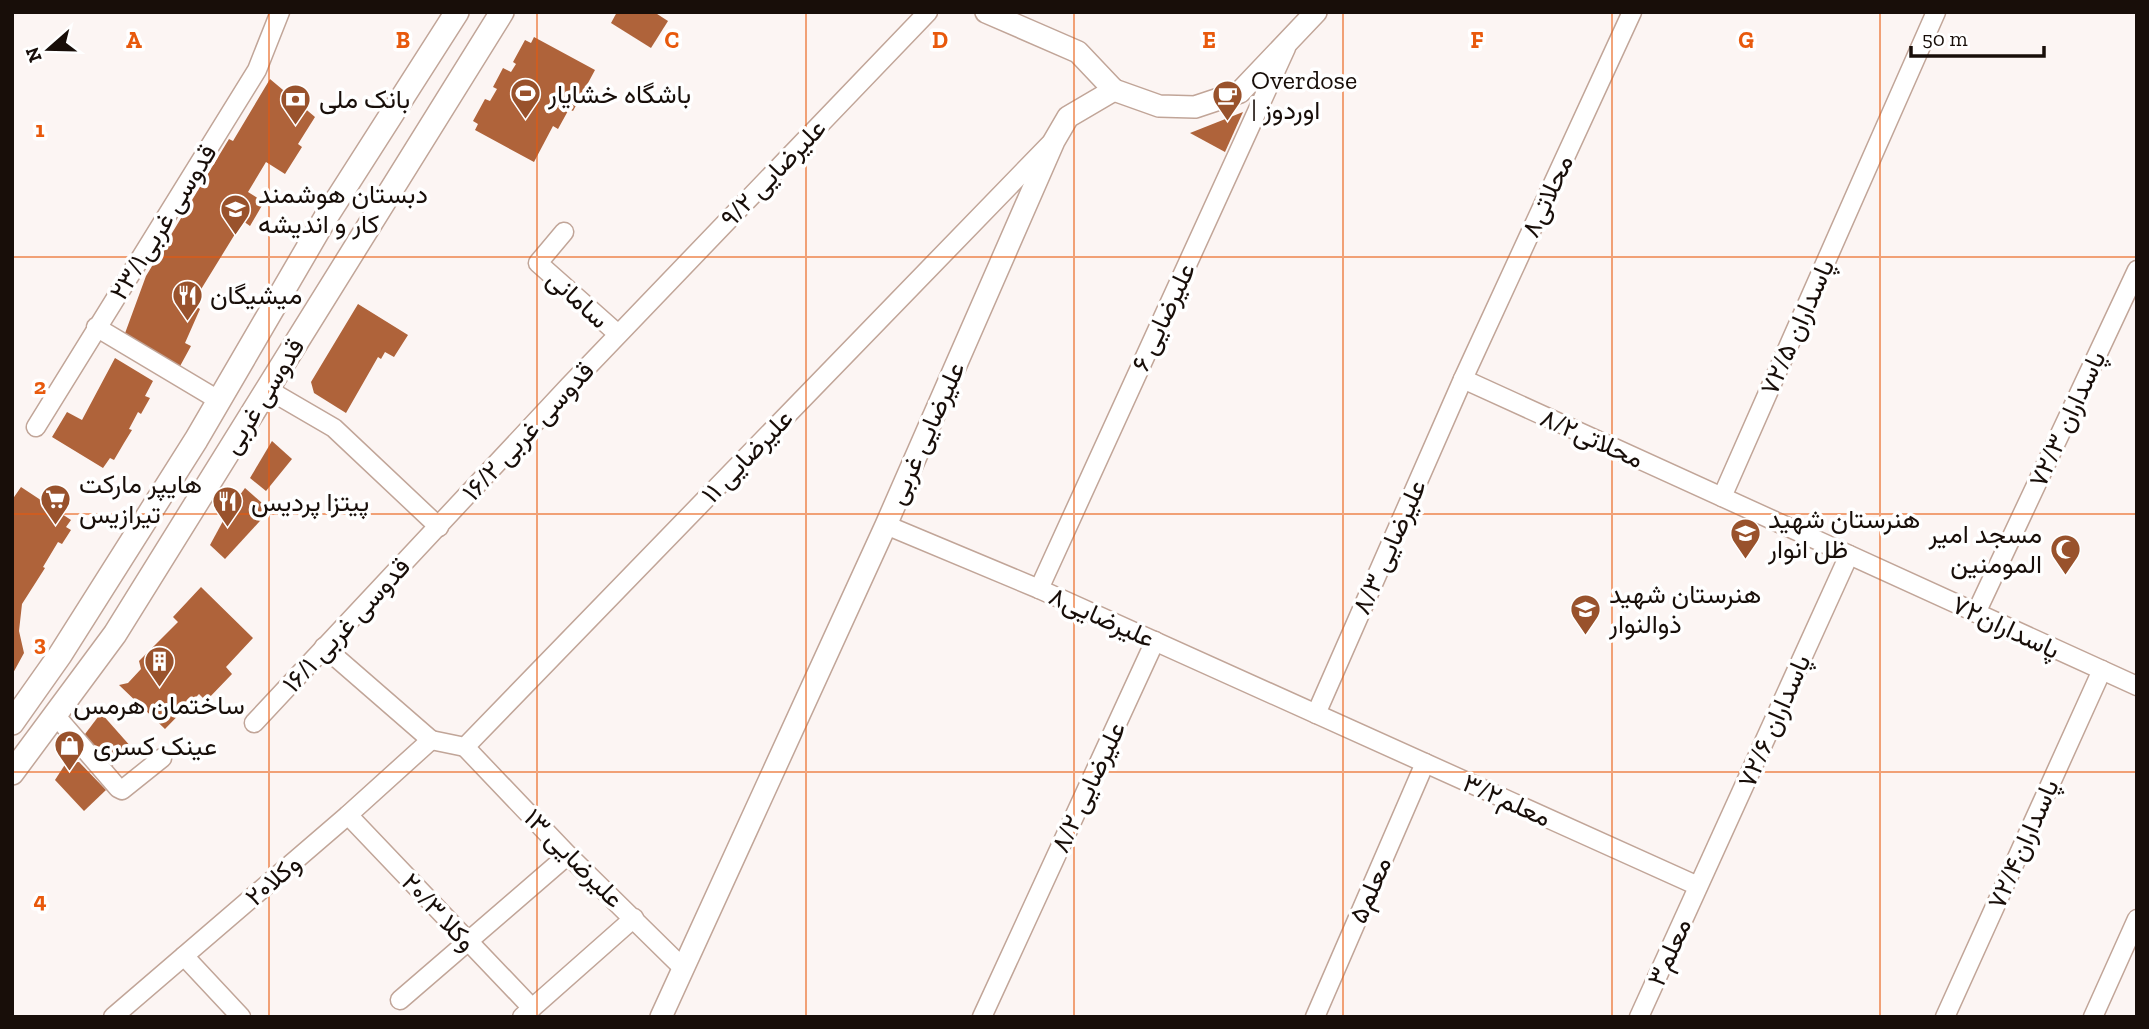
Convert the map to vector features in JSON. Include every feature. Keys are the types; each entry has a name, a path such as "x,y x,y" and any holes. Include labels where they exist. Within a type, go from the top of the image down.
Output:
{"main road":[{"name":"قدوسی غربی","path":"12,723 60,655 220,401 326,217 457,12"},
{"name":"قدوسی غربی","path":"12,773 114,634 502,12"}],"street":[{"name":"قدوسی غربی۲۳/۱","path":"36,426 257,70 280,12"},
{"name":"۹/۲ علیرضایی","path":"618,334 928,12"},
{"path":"986,12 1078,52 1114,90 1159,106 1195,107 1240,92 1316,12"},
{"name":"محلاتی۸","path":"1463,379 1632,12"},
{"name":"۷۲/۵ پاسداران","path":"1722,497 1936,12"},
{"name":"۶ علیرضایی","path":"1038,589 1287,44"},
{"name":"علیرضایی غربی","path":"660,1017 886,525 1054,141 1068,117 1114,90"},
{"name":"۱۱ علیرضایی","path":"466,747 1054,141"},
{"name":"سامانی","path":"564,232 538,263 618,334"},
{"name":"۷۲/۳ پاسداران","path":"1976,613 2137,270"},
{"path":"96,327 220,401"},
{"name":"۱۶/۲ قدوسی غربی","path":"439,527 618,334"},
{"name":"محلاتی۸/۲","path":"1463,379 1722,497"},
{"name":"۸/۳ علیرضایی","path":"1316,714 1463,379"},
{"path":"267,389 334,428 439,527"},
{"name":"پاسداران۷۲","path":"1722,497 2137,686"},
{"name":"علیرضایی۸","path":"886,525 1038,589 1316,714"},
{"name":"۱۶/۱ قدوسی غربی","path":"254,723 439,527"},
{"name":"۷۲/۶ پاسداران","path":"1698,886 1849,555"},
{"name":"علیرضایی ۸/۲","path":"982,1017 1155,641"},
{"path":"324,647 431,740 466,747"},
{"name":"پاسداران۷۲/۴","path":"1945,1017 2102,670"},
{"name":"معلم۳/۲","path":"1316,714 1698,886"},
{"path":"56,716 122,790 162,758"},
{"name":"وکلا۲۰","path":"113,1017 431,740"},
{"name":"۱۳ علیرضایی","path":"466,747 568,855 683,968"},
{"name":"معلم۵","path":"1315,1017 1425,763"},
{"name":"وکلا ۲۰/۳","path":"348,815 467,942 527,1012"},
{"path":"400,1000 568,855"},
{"name":"معلم۳","path":"1639,1017 1698,886"},
{"path":"527,1012 634,918"},
{"path":"2092,1017 2137,919"},
{"path":"184,956 241,1017"}],"building":[{"path":"617,12 654,12 668,21 651,48 611,23"},
{"path":"534,37 595,70 573,111 569,109 558,129 553,126 534,162 475,130 478,124 473,121 485,99 490,101 497,89 493,87 503,68 511,72 516,64 513,62 525,40 531,43"},
{"path":"270,79 315,117 298,144 302,147 285,174 266,162 248,192 264,202 250,226 243,221 192,304 200,309 185,343 191,346 179,368 124,336 146,276 229,139 233,141"},
{"name":"Overdose | اوردوز","path":"1243,112 1225,152 1190,133"},
{"path":"358,304 408,335 394,357 385,352 381,359 378,357 346,413 314,393 311,382"},
{"path":"115,358 153,381 145,396 150,398 141,414 138,412 129,429 132,430 114,460 110,458 103,468 52,437 67,412 82,420"},
{"path":"272,441 292,459 266,491 250,478"},
{"path":"21,487 71,520 66,527 71,530 62,544 58,542 22,604 19,631 24,653 12,675 12,500"},
{"path":"245,488 270,510 225,559 210,545 229,510"},
{"path":"201,587 253,638 226,667 232,674 206,701 199,694 165,729 119,685 128,683 141,669 139,661 178,622 173,617"},
{"path":"101,713 132,748 109,769 82,738"},
{"path":"79,762 106,790 84,811 55,780 66,763"}],"place":[{"name":"باشگاه خشایار","path":"525,121"},
{"name":"Overdose | اوردوز","path":"1228,122"},
{"name":"بانک ملی","path":"296,126"},
{"name":"دبستان هوشمند کار و اندیشه","path":"235,236"},
{"name":"میشیگان","path":"187,322"},
{"name":"هایپر مارکت تیرازیس","path":"56,526"},
{"name":"پیتزا پردیس","path":"228,529"},
{"name":"هنرستان شهید ظل انوار","path":"1745,561"},
{"name":"مسجد امیر المومنین","path":"2065,576"},
{"name":"هنرستان شهید ذوالنوار","path":"1586,636"},
{"name":"ساختمان هرمس","path":"159,689"},
{"name":"عینک کسری","path":"70,773"}]}
